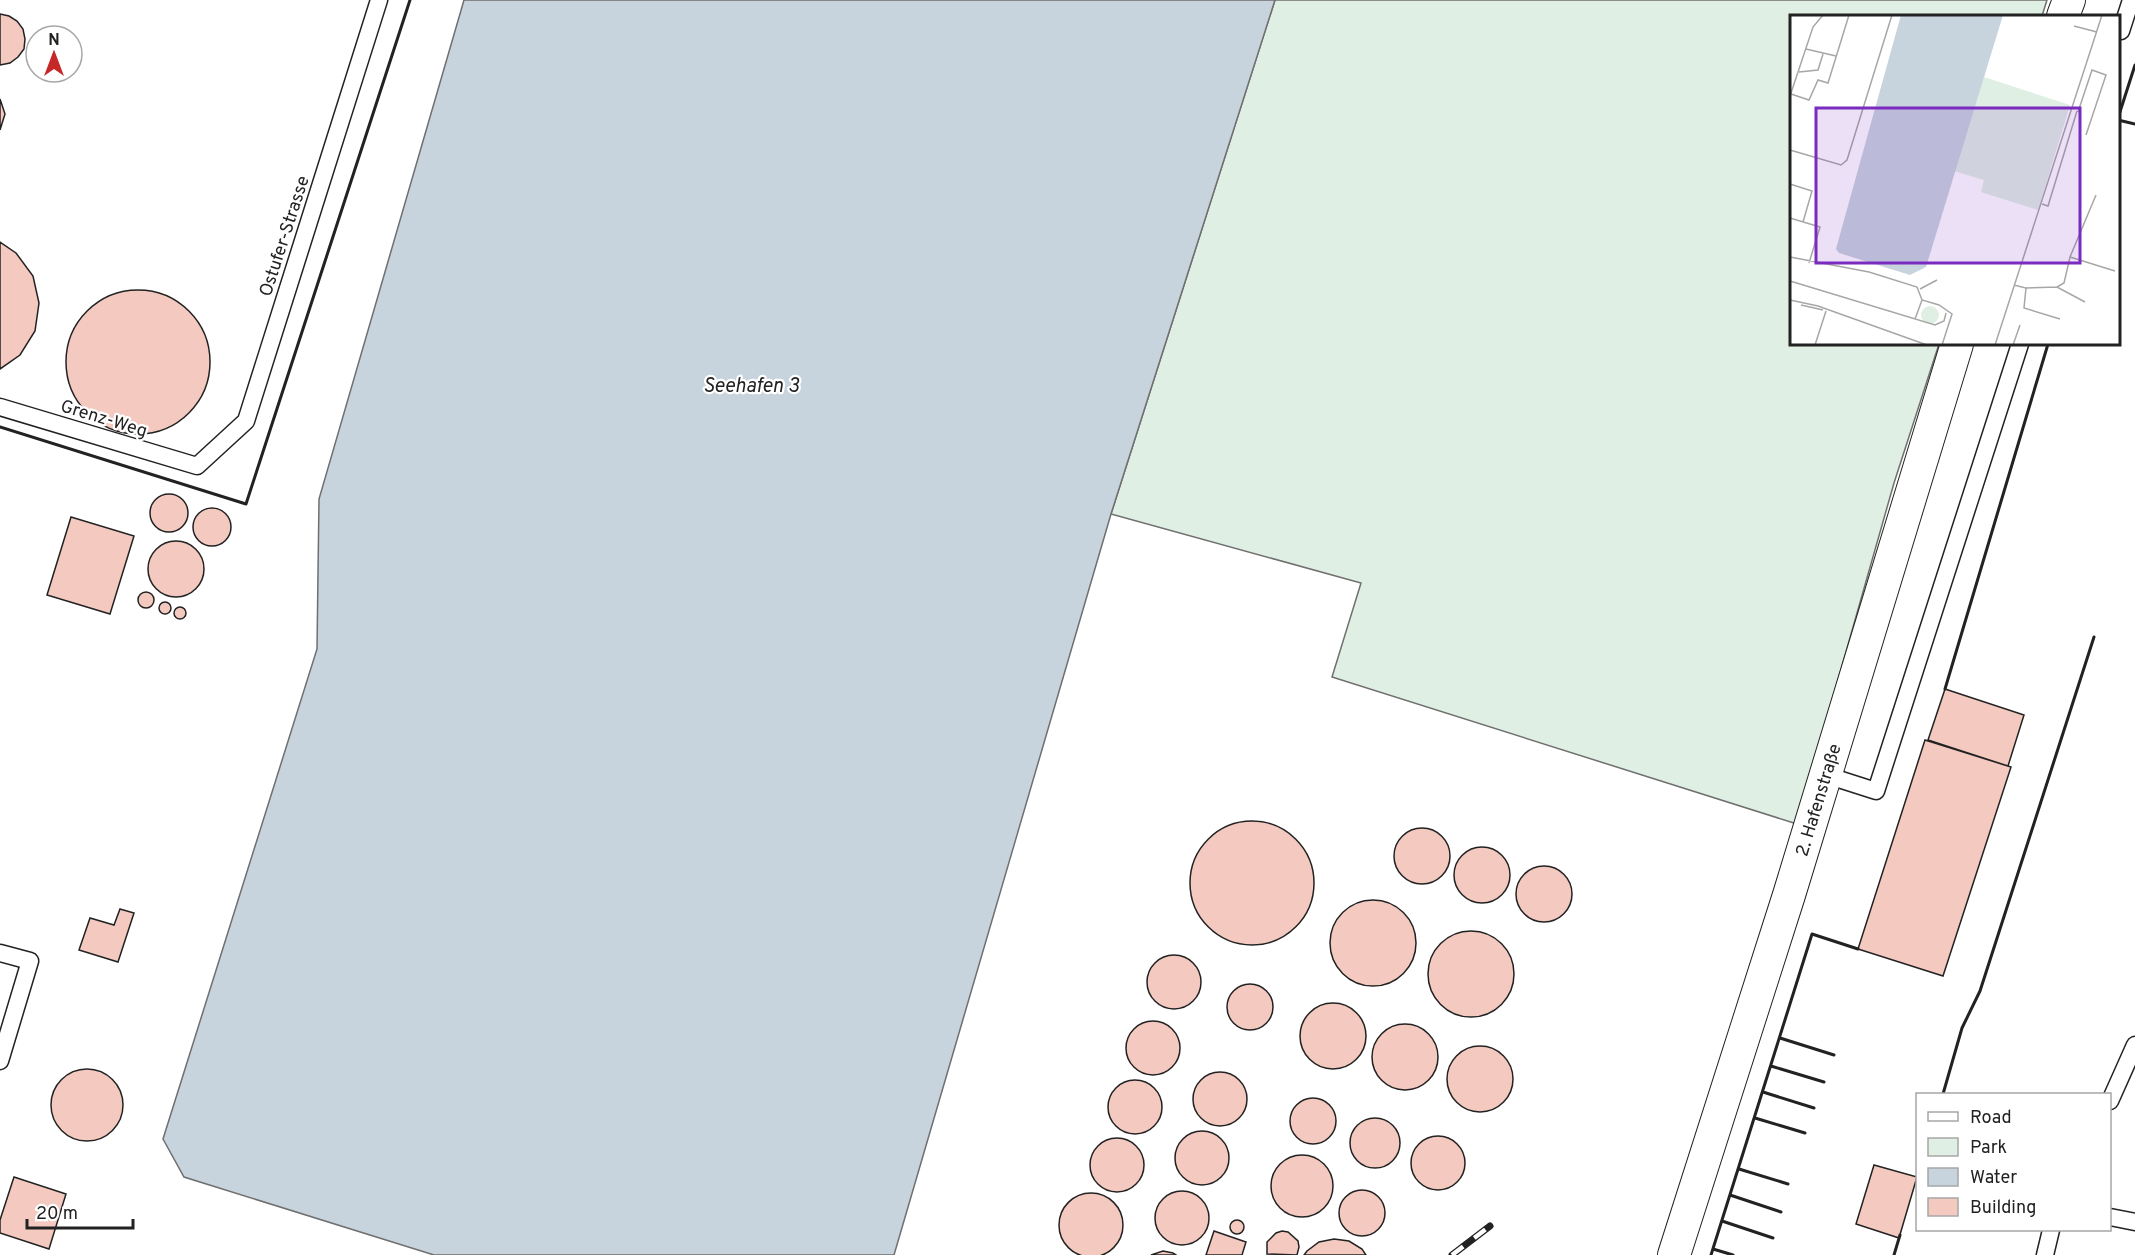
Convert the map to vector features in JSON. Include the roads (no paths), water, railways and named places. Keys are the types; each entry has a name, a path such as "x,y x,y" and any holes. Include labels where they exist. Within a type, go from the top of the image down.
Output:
{"street":[{"name":"2. Hafenstraße","path":"1674,1255 1826,776 1957,345"}],"lane":[{"name":"Ostufer-Strasse","path":"197,466 246,421 379,0"},
{"path":"2120,31 2131,0"},
{"path":"1826,776 1876,791 2020,345"},
{"name":"Grenz-Weg","path":"0,407 197,466"},
{"path":"0,953 30,961 0,1061"},
{"path":"2111,1097 2135,1045"},
{"path":"2111,1217 2135,1222"},
{"path":"2045,1255 2051,1231"}],"water":[{"name":"Seehafen 3","path":"464,0 1275,0 1111,514 894,1255 434,1255 184,1177 163,1139 317,649 319,499"}],"railway":[{"path":"1452,1255 1490,1226"}]}
